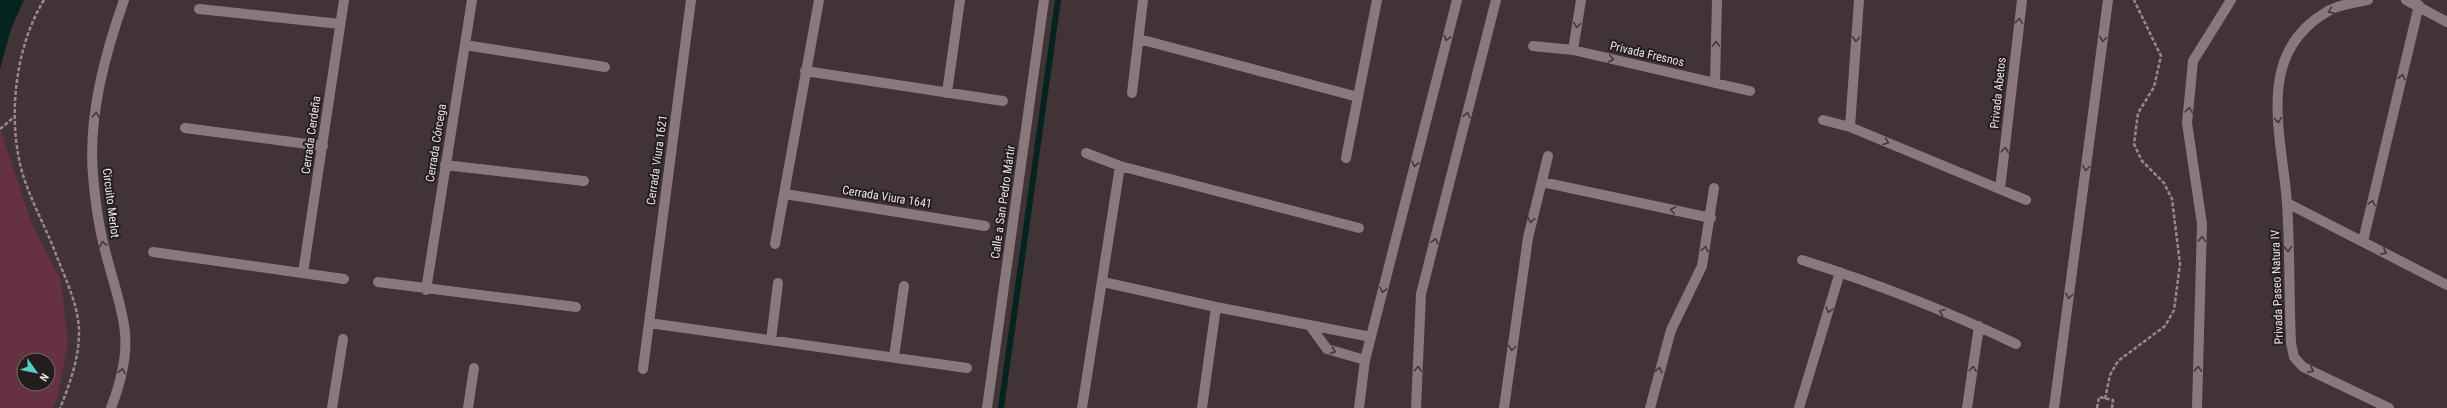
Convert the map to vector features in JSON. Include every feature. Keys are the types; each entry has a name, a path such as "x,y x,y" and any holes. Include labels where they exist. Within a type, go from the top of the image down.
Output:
{"street":[{"name":"Circuito Merlot","path":"111,408 119,388 125,356 124,326 103,244 93,173 94,138 97,99 113,32 124,0"},
{"name":"Cerrada Cerdeña","path":"303,273 344,0"},
{"name":"Cerrada Córcega","path":"426,290 472,0"},
{"name":"Cerrada Viura 1621","path":"643,369 692,0"},
{"path":"775,244 785,194 805,70 819,0"},
{"path":"947,93 960,0"},
{"name":"Calle a San Pedro Mártir","path":"987,408 1044,0"},
{"path":"1132,93 1143,0"},
{"path":"1346,158 1377,0"},
{"path":"1359,408 1365,360 1457,0"},
{"path":"1416,408 1421,294 1496,0"},
{"path":"1573,50 1581,0"},
{"path":"1715,83 1717,0"},
{"path":"1850,127 1859,0"},
{"name":"Privada Abetos","path":"2000,189 2022,0"},
{"path":"2054,408 2108,0"},
{"path":"2197,408 2202,224 2187,123 2193,62 2231,0"},
{"name":"Privada Paseo Natura IV","path":"2368,0 2331,10 2312,23 2297,39 2284,61 2277,87 2276,106 2286,203 2291,343 2294,357 2303,367 2389,408"},
{"path":"2406,0 2419,5 2447,22"},
{"path":"2363,242 2419,5"},
{"path":"199,9 340,24"},
{"path":"1139,39 1358,97"},
{"path":"465,44 605,67"},
{"name":"Privada Fresnos","path":"1533,46 1573,50 1750,91"},
{"path":"805,70 1003,101"},
{"path":"1822,120 1850,127 2026,200"},
{"path":"185,128 323,146"},
{"path":"1086,153 1120,166 1359,228"},
{"path":"1504,408 1528,238 1548,156"},
{"path":"446,165 584,181"},
{"path":"1082,408 1103,282 1120,166"},
{"path":"1542,182 1711,218"},
{"path":"1650,408 1671,330 1702,266 1711,218 1714,188"},
{"name":"Cerrada Viura 1641","path":"785,194 985,226"},
{"path":"2286,203 2447,285"},
{"path":"153,252 344,279"},
{"path":"1802,260 1840,272 1979,326 2016,344"},
{"path":"1799,408 1840,272"},
{"path":"378,282 426,290 576,308"},
{"path":"1103,282 1311,327 1371,337"},
{"path":"770,340 778,283"},
{"path":"894,357 904,286"},
{"path":"1202,408 1216,307"},
{"path":"649,323 966,368"},
{"path":"1967,408 1979,326"},
{"path":"1311,327 1327,349 1365,360"},
{"path":"332,408 343,339"},
{"path":"468,408 474,368"}],"path":[{"path":"44,0 25,43 14,117 26,183 49,235 72,294 79,331 75,362 60,408"},
{"path":"2105,398 2110,375 2118,362 2165,326 2174,310 2178,291 2180,264 2172,199 2164,183 2142,161 2134,144 2138,113 2154,87 2160,56 2134,0"},
{"path":"0,129 14,117"},
{"path":"2098,408 2099,397 2113,400 2112,408"}],"shaded area":[{"path":"0,0 24,0 11,29 0,69"},
{"path":"0,129 32,224 61,280 68,344 57,400 53,408 0,408"}],"waterway":[{"path":"1001,408 1058,0"}]}
